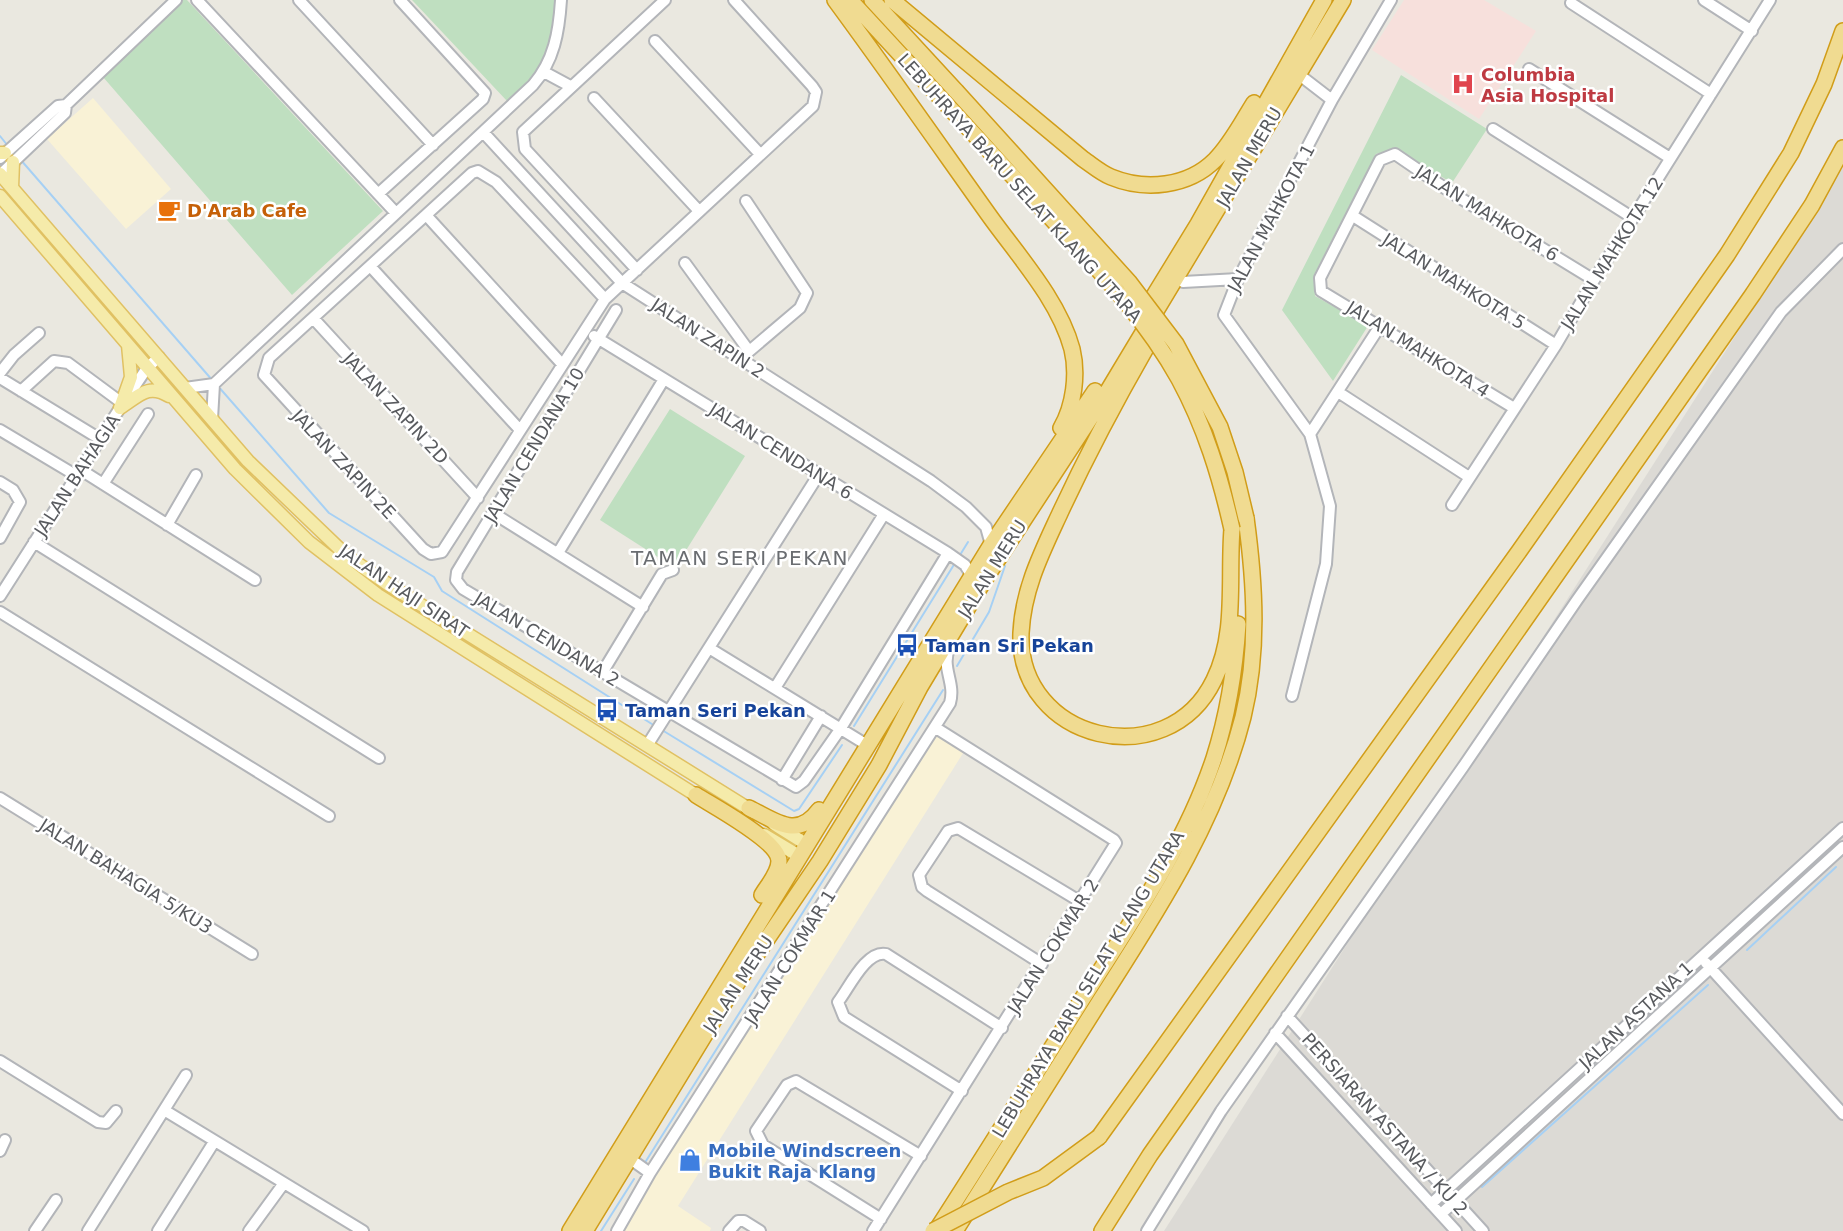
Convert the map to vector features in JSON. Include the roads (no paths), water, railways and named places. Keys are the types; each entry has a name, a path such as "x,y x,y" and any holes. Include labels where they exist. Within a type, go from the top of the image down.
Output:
{"highway":[{"path":"835,0 1034,278 1064,328 1072,350 1075,375 1067,417 1019,504"},
{"name":"LEBUHRAYA BARU SELAT KLANG UTARA","path":"850,0 1087,257 1163,353 1207,439 1221,480 1232,529 1238,574 1235,665 1227,710 1214,758 1196,804 1141,906 934,1231"},
{"name":"LEBUHRAYA BARU SELAT KLANG UTARA","path":"873,0 1129,282 1176,344 1220,427 1235,472 1246,519 1253,568 1251,668 1243,715 1230,763 1211,808 1157,910 955,1231"},
{"path":"892,0 1083,159 1110,177 1143,185 1174,183 1195,175 1215,161 1258,98 1291,57"},
{"name":"JALAN MERU","path":"585,1231 729,994 820,861 885,755 978,579 991,545 1097,389 1198,224 1324,0"},
{"name":"JALAN MERU","path":"570,1231 864,750 978,579 1106,394 1205,234 1297,72 1343,0"},
{"path":"934,1231 999,1196 1043,1178 1099,1137 1520,550 1727,255 1791,153 1824,84 1843,31"},
{"path":"1102,1231 1144,1164 1793,236 1843,148"},
{"path":"1205,234 1183,282 1100,430 1030,583 1022,618 1023,656 1028,675 1048,705 1072,725 1090,732 1126,738 1144,736 1162,729 1193,709 1214,682 1227,640 1232,529"},
{"path":"729,994 776,910 807,862 804,851 819,845 889,731 924,681"},
{"path":"749,808 787,826 802,826 811,822 838,781 864,750"},
{"path":"696,795 770,844 779,858 777,870 746,923 710,999"}],"main road":[{"path":"7,156 12,188"},
{"name":"JALAN HAJI SIRAT","path":"0,175 248,461 348,557 389,585 651,739 749,808 804,851"},
{"name":"JALAN HAJI SIRAT","path":"2,200 243,477 300,534 339,567 562,713 696,795 804,851"},
{"path":"121,405 131,377 128,344"},
{"path":"121,405 150,389 159,390 172,398"}],"street":[{"path":"0,175 7,156 24,144 58,106 66,105 176,0"},
{"path":"299,0 432,145"},
{"path":"378,194 483,99 484,93 400,0"},
{"path":"185,388 214,384 544,72 559,32 561,0"},
{"path":"637,270 525,149 522,140 523,132 528,125 665,0"},
{"path":"478,498 605,299 759,153 813,106 816,92 734,0"},
{"name":"JALAN MAHKOTA 1","path":"1310,434 1224,315 1238,279 1332,100 1391,0"},
{"path":"1704,0 1752,31"},
{"name":"JALAN MAHKOTA 12","path":"1452,505 1556,345 1594,280 1770,0"},
{"path":"202,2 395,212"},
{"path":"1570,3 1711,94"},
{"path":"655,41 759,153"},
{"path":"1529,69 1670,158"},
{"path":"544,72 570,86"},
{"path":"1297,72 1332,100"},
{"path":"594,98 699,211"},
{"path":"1492,129 1633,218"},
{"name":"JALAN ZAPIN 2","path":"483,132 622,283 891,454 966,507 986,527 991,545"},
{"name":"JALAN MAHKOTA 6","path":"1353,216 1380,160 1395,154 1452,193 1594,280"},
{"path":"313,318 472,173 485,173 605,299"},
{"path":"740,359 800,308 807,293 746,201"},
{"path":"426,215 562,364"},
{"name":"JALAN MAHKOTA 4","path":"1353,216 1320,278 1322,291 1514,408"},
{"name":"JALAN MAHKOTA 5","path":"1353,216 1556,345"},
{"path":"1147,1231 1221,1111 1781,312 1843,249"},
{"path":"685,262 749,351"},
{"path":"370,266 520,430"},
{"path":"1183,282 1238,279"},
{"name":"JALAN CENDANA 10","path":"456,580 455,576 616,310"},
{"name":"JALAN ZAPIN 2E","path":"313,318 269,358 264,369 266,380 423,549 431,554 442,552 478,498"},
{"name":"JALAN ZAPIN 2D","path":"313,318 478,498"},
{"path":"1292,696 1326,564 1330,506 1310,434 1380,326"},
{"name":"JALAN CENDANA 6","path":"585,331 953,557 978,579"},
{"path":"0,373 14,355 39,333"},
{"name":"JALAN BAHAGIA","path":"0,596 4,579 34,542 121,405 147,368 159,357"},
{"path":"21,391 54,361 68,363 121,405"},
{"path":"0,378 100,439"},
{"path":"558,554 664,379"},
{"path":"212,419 214,384"},
{"path":"1338,392 1469,477"},
{"path":"104,484 148,414"},
{"path":"0,430 104,484 255,580"},
{"path":"167,525 196,474"},
{"path":"651,739 819,474"},
{"path":"0,482 13,490 20,502 0,538"},
{"path":"493,513 643,607"},
{"path":"775,688 884,514"},
{"path":"34,542 379,758"},
{"path":"841,728 953,557"},
{"path":"602,673 662,574 673,570"},
{"name":"JALAN COKMAR 1","path":"617,1231 650,1173 950,703 954,691 945,663 946,656 978,579"},
{"name":"JALAN CENDANA 2","path":"456,580 463,588 602,673 666,716 796,787 804,781 841,728"},
{"path":"0,612 329,816"},
{"path":"709,648 841,728 864,750"},
{"path":"924,681 939,672 951,680"},
{"path":"782,780 821,716"},
{"name":"JALAN COKMAR 2","path":"873,1231 1115,848 1114,840 936,728"},
{"name":"JALAN BAHAGIA 5/KU3","path":"0,798 252,954"},
{"path":"1042,964 927,891 922,886 919,875 948,831 958,828 1081,902"},
{"name":"JALAN ASTANA 1","path":"1431,1204 1699,956 1842,830"},
{"name":"JALAN ASTANA 1","path":"1441,1214 1843,847"},
{"path":"962,1091 844,1017 838,1002 870,957 880,953 886,954 1002,1028"},
{"path":"1699,956 1843,1114"},
{"name":"PERSIARAN ASTANA / KU 2","path":"1287,1016 1483,1231"},
{"name":"PERSIARAN ASTANA / KU 2","path":"1275,1033 1456,1231"},
{"path":"0,1061 98,1122 106,1123 116,1111"},
{"path":"87,1231 186,1075"},
{"path":"881,1219 763,1145 756,1131 787,1085 796,1081 802,1082 921,1156"},
{"path":"164,1110 356,1229"},
{"path":"0,1151 5,1140"},
{"path":"158,1231 214,1142"},
{"path":"629,1158 650,1173"},
{"path":"249,1231 284,1183"},
{"path":"35,1231 56,1200"},
{"path":"731,1228 744,1221 760,1231"}],"waterway":[{"path":"0,136 8,146"},
{"path":"20,159 213,381"},
{"path":"217,385 329,513 434,577 442,591 655,726"},
{"path":"960,555 968,542"},
{"path":"854,726 955,563"},
{"path":"957,666 989,612 1005,566"},
{"path":"646,1161 943,690"},
{"path":"662,730 794,811 799,809 842,745"},
{"path":"1747,950 1836,867"},
{"path":"1482,1187 1708,985"},
{"path":"601,1231 634,1179"}],"place":[{"name":"Columbia Asia Hospital","path":"1463,84"},
{"name":"D'Arab Cafe","path":"169,210"},
{"name":"Taman Sri Pekan","path":"907,645"},
{"name":"Taman Seri Pekan","path":"607,710"},
{"name":"Mobile Windscreen Bukit Raja Klang","path":"690,1160"}],"district":[{"name":"TAMAN SERI PEKAN","path":"740,558"}]}
